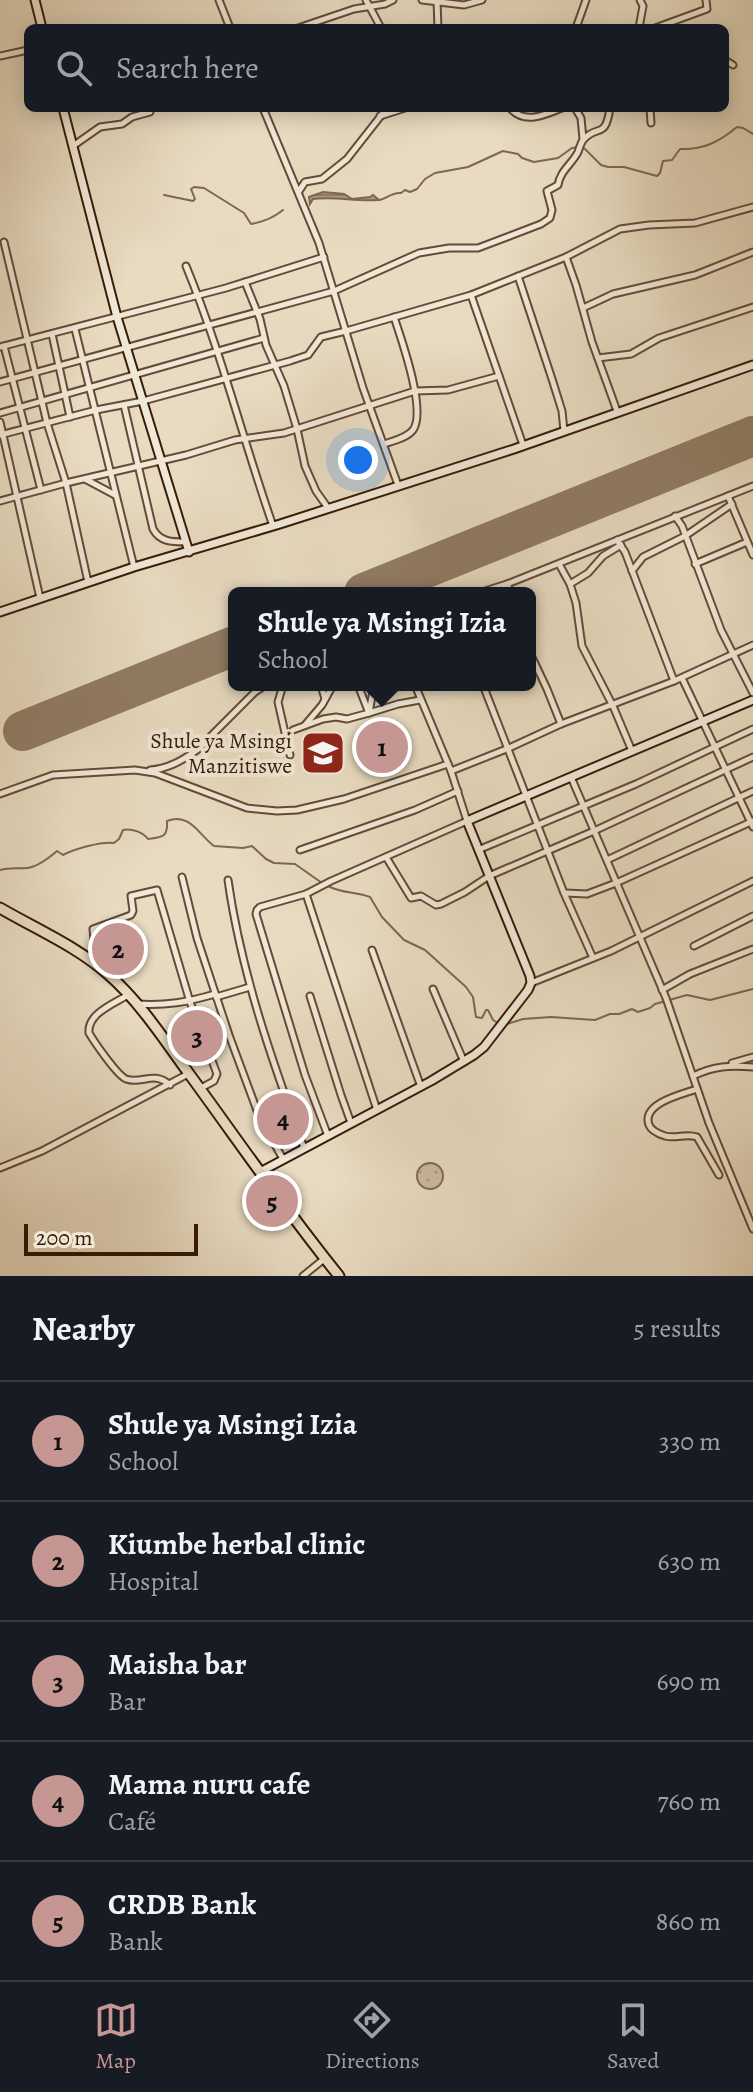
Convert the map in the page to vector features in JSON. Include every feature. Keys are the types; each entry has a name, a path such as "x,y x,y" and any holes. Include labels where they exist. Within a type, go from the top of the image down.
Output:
{"highway":[{"path":"0,908 96,964 129,994 339,1276"}],"street":[{"path":"35,0 41,24"},
{"path":"219,0 228,24"},
{"path":"309,24 367,3 385,4 393,0"},
{"path":"422,0 464,5 482,0"},
{"path":"577,24 586,0"},
{"path":"640,0 640,24"},
{"path":"666,24 707,9 706,0"},
{"path":"438,1 438,24"},
{"path":"367,3 379,24"},
{"path":"0,56 24,51"},
{"path":"729,62 733,65"},
{"path":"64,112 117,317 189,552"},
{"path":"73,146 100,127 122,124 132,117 150,112"},
{"path":"265,112 324,257 398,485"},
{"path":"299,192 305,182 322,179 347,159 383,112"},
{"path":"379,117 393,112"},
{"path":"514,112 529,117 551,112"},
{"path":"0,382 334,291 419,253 449,248 478,248 541,224 552,214 547,191 557,186 583,140 577,112"},
{"path":"583,140 604,129 609,112"},
{"path":"650,112 651,123"},
{"path":"2,434 143,401 308,355 321,337 471,295 566,257 620,229 695,223 753,207"},
{"path":"4,242 88,582"},
{"path":"583,308 613,294 695,275 753,252"},
{"path":"41,490 2,346 198,296 324,257"},
{"path":"566,257 617,411"},
{"path":"0,264 9,262"},
{"path":"186,266 226,377 273,526"},
{"path":"518,276 562,411 564,431"},
{"path":"245,282 297,429 305,466 328,508"},
{"path":"471,295 523,445"},
{"path":"598,358 631,354 659,338 752,308 753,316"},
{"path":"384,444 406,435 416,424 415,391 394,317"},
{"path":"75,329 134,567"},
{"path":"52,334 70,417"},
{"path":"0,413 264,338"},
{"path":"0,612 523,445 753,365"},
{"path":"0,501 244,439 273,436 415,391 448,390 499,376"},
{"path":"124,405 155,533 165,540 187,542"},
{"path":"0,422 40,598"},
{"path":"84,479 116,496"},
{"path":"498,587 619,543 675,516 753,486"},
{"path":"728,496 753,555"},
{"path":"632,571 643,557 685,536 732,504"},
{"path":"675,516 682,526 732,654 753,693"},
{"path":"695,564 747,542"},
{"path":"619,543 674,681"},
{"path":"570,584 592,570 599,559 619,543"},
{"path":"559,564 576,603 582,646 613,706 632,752"},
{"path":"451,771 561,724 682,678 753,645"},
{"path":"536,666 561,724"},
{"path":"564,893 587,894 752,823 682,678"},
{"path":"0,794 53,775 145,771 167,767 197,750 257,691"},
{"path":"281,691 279,714 290,755"},
{"path":"323,691 325,699"},
{"path":"305,725 330,691"},
{"path":"360,691 369,713"},
{"path":"369,713 373,691"},
{"path":"260,1172 464,1062 484,1047 531,983 467,821 451,771 417,691"},
{"path":"485,691 564,893 593,958"},
{"path":"293,730 331,717 347,719 420,700"},
{"path":"328,1136 305,1075 257,910 306,894 467,821 753,700"},
{"path":"478,850 539,826 753,729"},
{"path":"386,857 411,898 425,897 436,905 465,892 489,876 753,757"},
{"path":"145,771 247,808 277,811 297,810 344,799 448,764"},
{"path":"571,777 666,998 727,1170 753,1229"},
{"path":"300,850 415,810 458,791"},
{"path":"607,860 753,791"},
{"path":"182,877 215,996 254,1104 283,1159"},
{"path":"228,880 235,927 250,987 304,1148"},
{"path":"531,983 640,937 753,881"},
{"path":"96,964 93,929 131,915 131,896 157,890 190,1002 217,1074 214,1081 200,1088"},
{"path":"306,894 377,1110"},
{"path":"694,946 753,916"},
{"path":"662,990 690,974 753,949"},
{"path":"372,950 421,1087"},
{"path":"136,1004 190,1002 250,987"},
{"path":"433,989 464,1062"},
{"path":"129,994 98,1014 87,1027 89,1033 123,1077 133,1080 160,1078 170,1085"},
{"path":"310,996 351,1123"},
{"path":"693,1076 753,1057"},
{"path":"723,1066 753,1067"},
{"path":"0,1168 42,1151 189,1074"},
{"path":"697,1089 654,1106 649,1113 649,1125 664,1136 697,1137 719,1175"},
{"path":"303,1276 325,1259"}],"shaded area":[{"path":"323,192 344,194 352,199 373,195 379,200 321,198 313,199 310,204 309,197"},
{"path":"430,1163 439,1167 443,1176 439,1185 430,1189 421,1185 417,1176 421,1167"}],"waterway":[{"path":"379,200 417,189 435,173 468,167 503,151 534,162 558,158 572,148 580,147 601,165 624,167 657,176 663,161 672,160 680,149 710,144 737,127 753,134"},
{"path":"164,195 193,201 191,189 204,188 244,213 251,224 283,210"},
{"path":"0,870 31,867 57,851 63,855 88,846 114,843 123,830 137,831 148,839 161,837 167,830 167,821 175,819 194,826 214,846 252,846 266,859 274,863 295,864 322,883"},
{"path":"328,886 370,897 382,917 404,940 425,950 466,987 473,997 476,1017 482,1018 488,1010 498,1023"},
{"path":"504,1025 523,1019 551,1017 595,1020 632,1009 638,1012 687,995 710,1000 753,989"}],"runway":[{"path":"379,587 753,436"},
{"path":"23,731 228,648"}],"place":[{"name":"Shule ya Msingi Izia","path":"382,747"},
{"name":"Shule ya Msingi Manzitiswe","path":"323,753"},
{"name":"Kiumbe herbal clinic","path":"118,949"},
{"name":"Maisha bar","path":"197,1036"},
{"name":"Mama nuru cafe","path":"283,1119"},
{"name":"CRDB Bank","path":"272,1201"}]}
